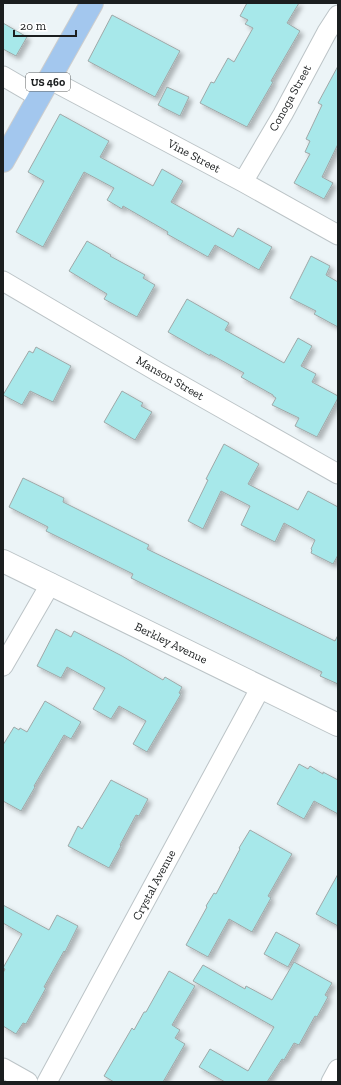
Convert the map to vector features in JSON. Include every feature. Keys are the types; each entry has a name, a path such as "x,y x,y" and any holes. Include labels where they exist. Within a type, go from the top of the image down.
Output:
{"main road":[{"name":"US 460","path":"3,160 92,3"}],"street":[{"name":"Conoga Street","path":"242,182 283,114 327,32 338,15"},
{"name":"Vine Street","path":"3,76 44,88 242,182 338,235"},
{"name":"Manson Street","path":"3,281 158,372 338,474"},
{"name":"Berkley Avenue","path":"3,561 51,583 338,725"},
{"path":"3,666 51,583"},
{"name":"Crystal Avenue","path":"48,1082 261,687"},
{"path":"3,1068 28,1082"},
{"path":"331,1082 338,1069"}],"building":[{"path":"247,3 299,3 287,23 300,31 271,81 273,82 247,127 200,103 211,82 214,83 228,58 234,62 253,28 245,24 248,20 240,16"},
{"path":"112,15 180,51 155,97 88,61"},
{"path":"3,23 27,37 16,56 3,49"},
{"path":"338,66 338,144 322,177 333,183 324,199 294,183 310,154 305,152 310,141 306,139 322,105 318,103"},
{"path":"167,87 189,97 180,116 158,105"},
{"path":"60,114 109,141 100,157 153,186 162,169 183,181 171,202 233,237 238,228 272,247 259,270 215,245 208,257 167,234 168,232 123,206 122,209 107,200 114,188 84,172 43,247 16,232 44,181 28,172"},
{"path":"87,241 111,255 110,256 145,275 143,278 155,285 137,317 104,299 107,294 69,271"},
{"path":"311,256 330,266 326,275 338,282 338,327 314,314 316,311 290,298"},
{"path":"187,299 229,323 225,330 284,363 298,338 312,346 301,366 316,374 312,382 338,396 317,437 295,426 299,418 272,405 276,398 241,377 244,373 168,332"},
{"path":"36,347 71,366 53,402 30,391 22,405 3,395 29,351 33,353"},
{"path":"122,391 143,403 141,406 152,412 135,440 104,422"},
{"path":"224,444 259,464 248,484 298,510 308,491 338,507 338,555 333,564 311,553 315,540 284,523 275,542 241,525 250,506 221,491 203,529 188,521 208,480 206,479"},
{"path":"23,478 64,498 63,502 149,545 147,549 335,641 338,635 338,684 320,676 322,672 131,578 133,574 46,531 48,527 9,507"},
{"path":"56,629 71,637 74,631 122,656 163,680 165,677 182,687 179,693 181,694 147,752 133,744 146,721 119,706 111,719 93,709 105,688 67,667 61,678 37,666"},
{"path":"45,701 81,722 71,739 64,735 21,811 3,801 3,745 14,727 19,730 20,728 27,732"},
{"path":"299,764 308,769 310,766 323,774 323,772 338,780 338,814 314,801 304,819 277,804"},
{"path":"111,780 148,799 139,816 136,815 109,868 68,846 78,826 82,829"},
{"path":"250,830 292,854 268,896 271,898 252,932 229,919 208,957 186,945 207,907 206,906 214,893 216,894 240,849 239,848"},
{"path":"338,874 338,926 316,914"},
{"path":"3,905 49,930 57,915 78,926 65,952 64,951 44,987 46,988 26,1024 23,1023 16,1034 3,1026 3,973 5,969 3,968 22,934 3,923"},
{"path":"276,932 300,945 288,967 264,954"},
{"path":"294,962 332,983 325,995 328,997 317,1017 315,1016 299,1045 294,1043 284,1060 282,1059 267,1082 225,1082 199,1067 210,1049 248,1071 274,1027 193,981 203,965 245,989 246,986 272,1000"},
{"path":"169,971 195,986 172,1025 180,1030 175,1038 185,1044 163,1082 114,1082 104,1076 132,1028 134,1030 144,1012 146,1012"}]}
